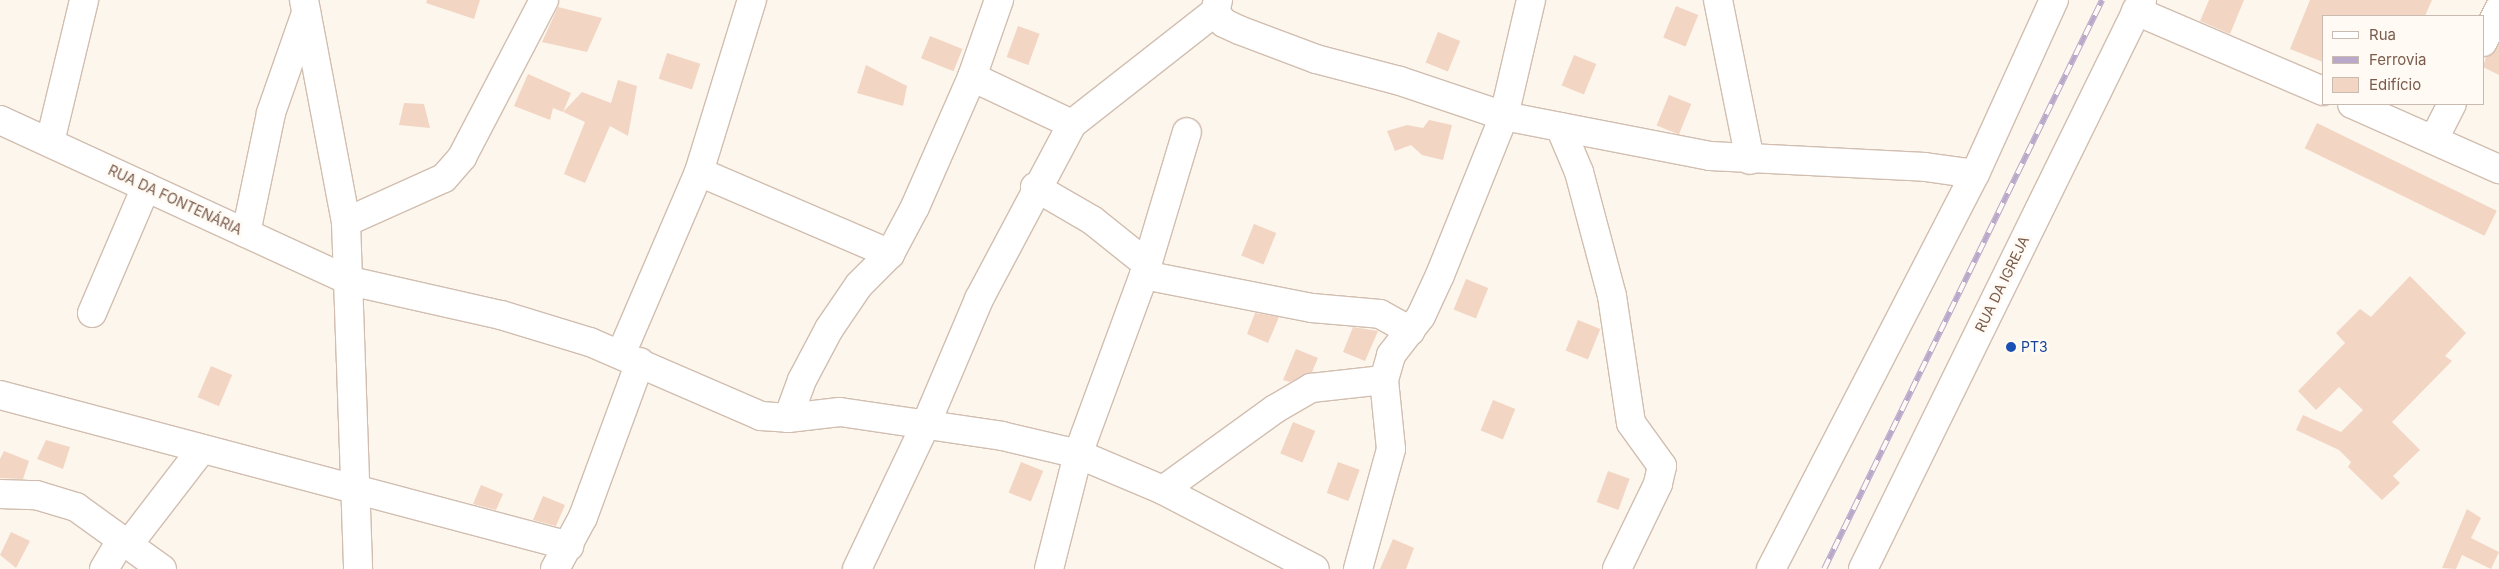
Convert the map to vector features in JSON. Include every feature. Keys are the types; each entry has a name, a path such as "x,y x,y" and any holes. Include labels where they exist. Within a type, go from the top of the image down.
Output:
{"street":[{"path":"50,142 84,0"},
{"path":"346,222 444,178 462,157 544,0"},
{"path":"555,569 569,546 631,358 699,172 752,0"},
{"path":"788,418 802,380 829,329 859,285 890,254 915,207 972,77 999,0"},
{"path":"1358,569 1391,449 1384,380 1391,355 1412,331 1440,275 1504,116 1532,0"},
{"path":"1718,0 1750,160"},
{"path":"1771,569 1975,174 2054,0"},
{"path":"307,4 346,222 350,281 358,569"},
{"path":"246,233 271,113 307,4"},
{"path":"2139,5 2322,91"},
{"name":"RUA DA IGREJA","path":"1863,569 2139,5"},
{"path":"857,569 926,424 979,299 1035,187 1072,124 1217,6 1224,23 1316,60 1400,81 1504,116 1710,156 1750,160 1925,167 1975,174"},
{"path":"2484,40 2499,9"},
{"path":"972,77 1072,124"},
{"path":"2354,105 2499,169"},
{"path":"2434,139 2451,105"},
{"name":"RUA DA FONTENÁRIA","path":"0,120 350,281 501,315 631,358 761,416 788,418 840,412 926,424 1078,454 1163,490 1315,569"},
{"path":"1560,127 1579,172 1612,296 1631,423 1662,466 1658,484 1617,569"},
{"path":"1049,569 1078,454 1146,269 1187,132"},
{"path":"699,172 890,254"},
{"path":"92,313 146,187"},
{"path":"1035,187 1092,220 1146,269 1312,308 1380,314 1412,331"},
{"path":"1163,490 1275,409 1311,388 1384,380"},
{"path":"0,395 569,546"},
{"path":"104,569 202,449"},
{"path":"0,494 36,496 76,507 162,569"}],"building":[{"path":"427,0 480,0 474,19 426,3"},
{"path":"2209,0 2244,0 2230,34 2200,21"},
{"path":"2310,0 2432,0 2425,15 2322,15 2322,62 2290,49"},
{"path":"1676,6 1698,15 1686,47 1663,38"},
{"path":"558,7 602,18 587,52 542,42"},
{"path":"1018,26 1040,34 1028,65 1007,57"},
{"path":"1438,32 1460,41 1448,72 1426,63"},
{"path":"930,36 962,49 953,71 921,58"},
{"path":"2499,45 2499,75 2484,68 2486,57"},
{"path":"667,53 700,64 692,89 659,79"},
{"path":"1574,55 1596,64 1584,95 1562,86"},
{"path":"866,65 907,86 903,106 857,93"},
{"path":"528,74 571,93 563,112 553,108 550,120 514,106"},
{"path":"618,80 637,86 628,136 610,126 585,183 564,174 585,122 563,112 582,92 611,103"},
{"path":"1669,95 1691,104 1679,135 1657,126"},
{"path":"404,103 424,104 430,128 399,125"},
{"path":"1429,120 1452,125 1443,160 1422,155 1411,145 1395,151 1387,131 1407,125 1423,128"},
{"path":"2317,123 2497,211 2484,236 2305,148"},
{"path":"1254,224 1276,233 1264,265 1241,256"},
{"path":"2410,276 2466,333 2445,356 2452,361 2392,422 2420,450 2393,476 2400,483 2382,500 2348,467 2351,462 2339,450 2296,430 2303,415 2341,432 2363,410 2339,387 2316,410 2298,391 2345,343 2336,333 2360,309 2371,317"},
{"path":"1466,279 1488,288 1476,319 1454,310"},
{"path":"1255,313 1279,317 1268,343 1247,334"},
{"path":"1578,320 1600,329 1588,360 1566,351"},
{"path":"1353,327 1378,331 1365,361 1343,352"},
{"path":"1296,349 1318,358 1312,372 1290,382 1283,380"},
{"path":"211,366 232,375 219,406 198,397"},
{"path":"1493,400 1515,409 1503,440 1481,431"},
{"path":"1293,422 1315,431 1303,463 1280,454"},
{"path":"46,440 70,447 63,469 37,459"},
{"path":"4,451 29,461 23,479 0,478 0,459"},
{"path":"1021,462 1043,471 1031,502 1009,493"},
{"path":"1338,462 1360,470 1348,501 1327,493"},
{"path":"1608,471 1630,479 1618,510 1597,502"},
{"path":"481,485 503,494 496,510 473,504"},
{"path":"543,496 565,505 556,526 533,520"},
{"path":"2467,509 2481,518 2471,538 2499,552 2491,569 2462,555 2456,569 2442,568"},
{"path":"11,532 30,541 16,568 0,555"},
{"path":"1393,539 1414,548 1406,569 1380,569"}],"railway":[{"path":"1824,569 2102,0"}],"place":[{"name":"PT3","path":"2011,347"}]}
